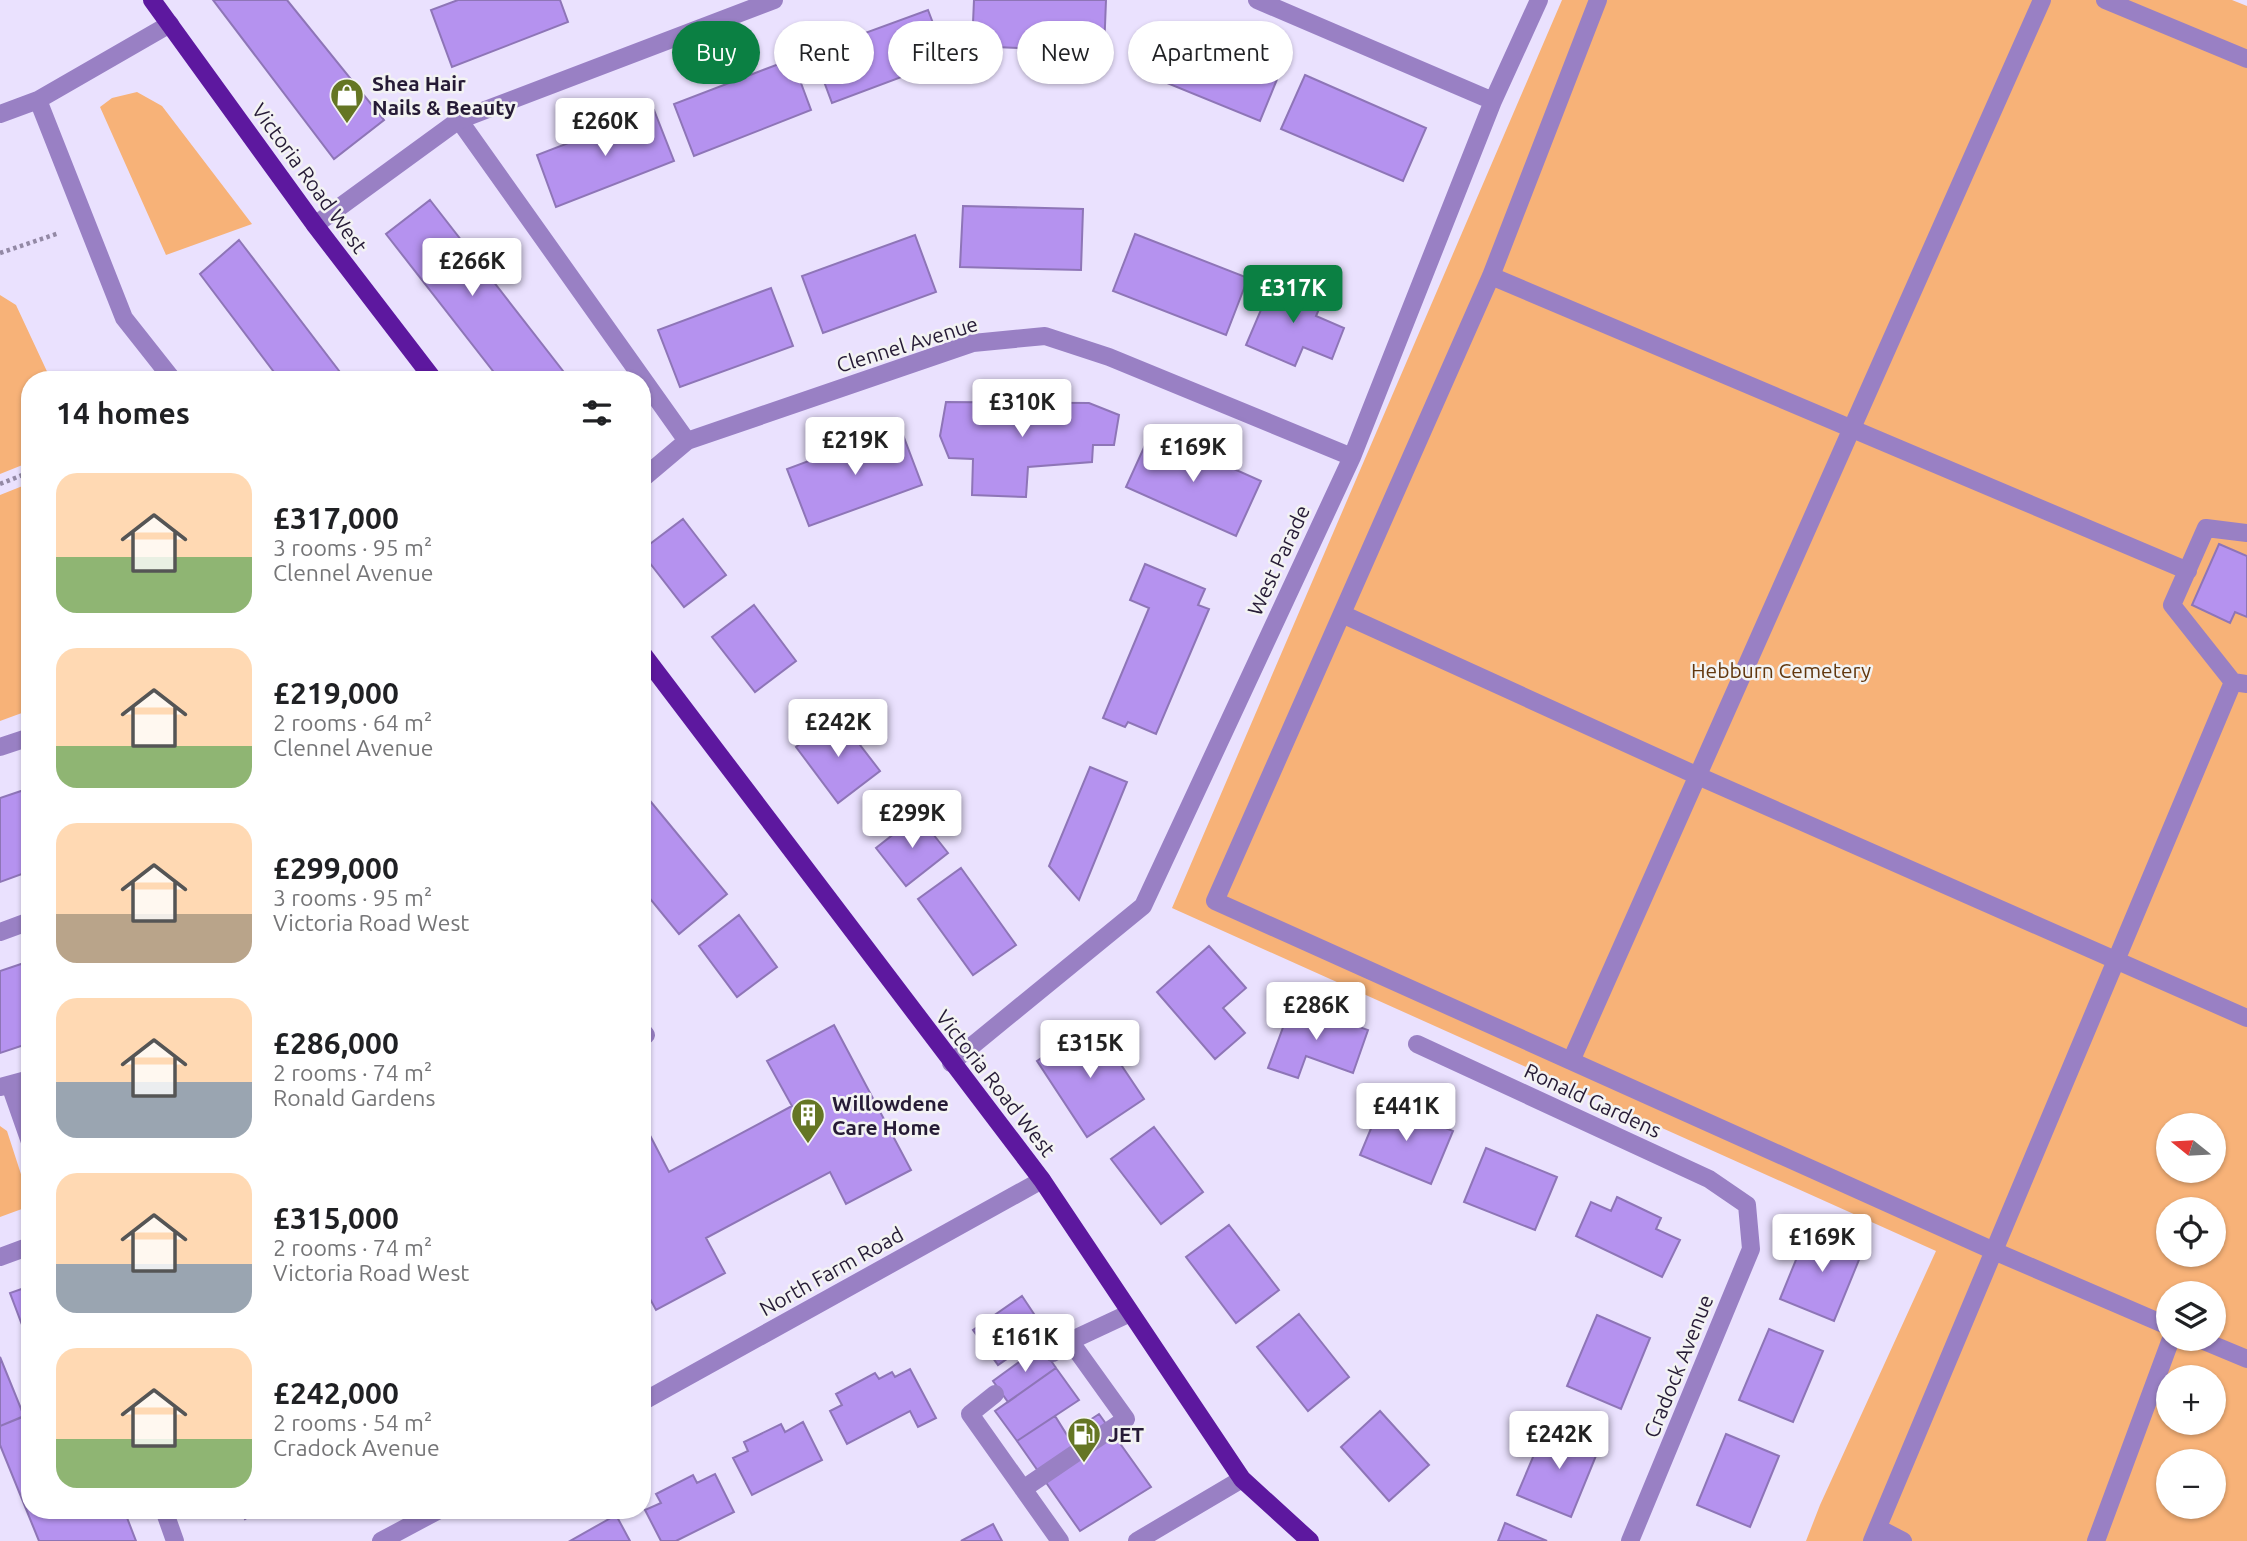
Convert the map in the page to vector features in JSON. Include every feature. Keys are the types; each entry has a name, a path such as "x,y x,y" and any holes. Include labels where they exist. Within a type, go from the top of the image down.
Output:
{"main road":[{"name":"Victoria Road West","path":"152,0 315,225 427,371"},
{"name":"Victoria Road West","path":"651,665 1042,1180 1242,1479 1310,1541"}],"street":[{"path":"1257,0 1493,102"},
{"name":"West Parade","path":"951,1063 1143,906 1352,457 1493,102 1539,0"},
{"path":"1598,0 1491,276 1215,901 1994,1251 2156,1321"},
{"path":"1571,1061 2042,0"},
{"path":"2105,0 2247,59"},
{"path":"315,225 458,120 770,1"},
{"path":"0,114 38,100 170,24"},
{"path":"38,100 124,318 166,371"},
{"path":"458,120 637,371"},
{"path":"1491,276 2188,571"},
{"name":"Clennel Avenue","path":"651,471 687,441 973,343 1045,336 1109,357 1352,457"},
{"path":"651,391 687,441"},
{"path":"1903,1541 1875,1535 2116,962 2240,683 2172,605 2206,528 2247,533"},
{"path":"1342,614 1698,776 2247,1018"},
{"path":"0,747 21,740"},
{"path":"0,932 21,924"},
{"name":"Ronald Gardens","path":"1417,1044 1709,1179 1747,1205"},
{"path":"5,1086 21,1122"},
{"name":"North Farm Road","path":"651,1397 1042,1180"},
{"name":"Cradock Avenue","path":"1630,1541 1751,1249 1747,1205"},
{"path":"0,1257 21,1249"},
{"path":"1053,1353 1070,1341 1130,1313"},
{"path":"1023,1489 1126,1419 1070,1341"},
{"path":"2226,1350 2247,1359"},
{"path":"2096,1541 2167,1351"},
{"path":"995,1394 970,1414 1060,1541"},
{"path":"1137,1541 1242,1479"},
{"path":"167,1519 175,1541"},
{"path":"381,1541 422,1519"}],"path":[{"path":"0,253 87,223"},
{"path":"0,484 21,476"}],"green space":[{"name":"Hebburn Cemetery","path":"1562,0 2232,0 2247,6 2247,1541 1806,1541 1936,1251 1172,908"},
{"path":"137,92 162,106 252,224 166,255 100,107 112,98"},
{"path":"0,295 16,305 47,371 21,371 21,466 0,474"},
{"path":"21,487 21,713 0,721 0,495"},
{"path":"0,1126 7,1131 21,1174 21,1209 0,1217"}],"building":[{"path":"213,0 287,0 384,120 334,159"},
{"path":"458,0 560,0 568,22 452,67 431,10"},
{"path":"974,0 1106,0 1105,21 1017,21 1017,48 1003,47 1003,21 973,21"},
{"path":"928,10 932,21 898,21"},
{"path":"888,25 888,82 832,103 825,84 874,84 874,30"},
{"path":"774,66 774,84 801,84 811,110 694,156 674,104 726,84 760,84 760,71"},
{"path":"1305,75 1426,128 1403,181 1281,129"},
{"path":"1169,84 1275,84 1260,121"},
{"path":"654,110 674,161 556,207 537,155"},
{"path":"430,200 563,371 493,371 386,234"},
{"path":"963,206 1083,209 1081,270 960,267"},
{"path":"1135,234 1248,278 1226,335 1113,291"},
{"path":"915,235 936,292 823,333 802,276"},
{"path":"239,240 339,371 273,371 200,274"},
{"path":"1275,277 1324,298 1316,316 1344,328 1332,359 1303,347 1295,366 1246,345"},
{"path":"771,288 793,346 680,387 658,330"},
{"path":"946,402 1089,403 1119,415 1114,445 1093,445 1092,462 1028,467 1026,497 972,495 973,459 949,458 940,436"},
{"path":"900,427 922,485 809,526 787,469"},
{"path":"1151,432 1261,481 1236,536 1126,487"},
{"path":"683,519 726,575 684,607 651,565 651,543"},
{"path":"2219,544 2247,556 2247,617 2235,612 2230,623 2192,605"},
{"path":"1145,564 1205,589 1198,605 1209,609 1156,734 1128,722 1125,727 1103,718 1149,608 1130,600"},
{"path":"754,605 796,661 755,692 712,637"},
{"path":"837,715 880,771 838,803 796,747"},
{"path":"1090,767 1127,782 1079,900 1049,866"},
{"path":"21,791 21,874 0,882 0,798"},
{"path":"651,802 727,894 679,934 651,900"},
{"path":"918,815 948,853 906,886 876,848"},
{"path":"961,868 1016,945 973,975 918,899"},
{"path":"739,915 777,967 737,997 699,946"},
{"path":"1209,946 1246,988 1223,1008 1245,1033 1215,1059 1157,992"},
{"path":"21,964 21,1046 0,1053 0,971"},
{"path":"1292,1003 1368,1030 1353,1073 1306,1056 1298,1078 1268,1068"},
{"path":"1093,1023 1144,1099 1087,1137 1037,1061"},
{"name":"Willowdene Care Home","path":"834,1025 911,1170 846,1204 830,1172 706,1238 725,1273 656,1310 651,1301 651,1137 669,1172 792,1106 767,1061"},
{"path":"1382,1102 1453,1131 1431,1184 1360,1155"},
{"path":"1154,1127 1203,1192 1161,1224 1111,1159"},
{"path":"1486,1148 1557,1177 1535,1230 1464,1202"},
{"path":"1617,1197 1661,1218 1656,1229 1680,1240 1662,1277 1576,1236 1591,1202 1611,1211"},
{"path":"1229,1225 1279,1290 1236,1323 1186,1257"},
{"path":"1809,1228 1863,1250 1834,1321 1780,1299"},
{"path":"21,1289 21,1322 10,1293"},
{"path":"1022,1296 1046,1332 998,1365 973,1330"},
{"path":"1299,1314 1349,1377 1308,1411 1257,1347"},
{"path":"1597,1315 1650,1338 1621,1409 1567,1386"},
{"path":"1769,1329 1823,1351 1793,1422 1739,1400"},
{"path":"1041,1346 1056,1368 1008,1402 993,1381"},
{"path":"0,1357 21,1409 21,1417 0,1426"},
{"path":"1056,1368 1079,1400 1017,1441 995,1411"},
{"path":"910,1369 936,1418 918,1427 910,1411 847,1444 830,1411 842,1405 836,1394 875,1373 879,1379 892,1372 895,1377"},
{"path":"1380,1411 1429,1465 1389,1501 1341,1447"},
{"name":"JET","path":"1099,1414 1151,1487 1080,1531 1017,1441 1055,1416 1067,1435"},
{"path":"21,1418 21,1497 0,1445 0,1426"},
{"path":"803,1422 822,1460 752,1495 733,1458 748,1451 744,1442 781,1424 785,1432"},
{"path":"1547,1424 1600,1446 1571,1517 1517,1495"},
{"path":"1726,1434 1779,1456 1750,1527 1697,1505"},
{"path":"715,1474 734,1512 676,1541 661,1541 650,1519 651,1507 661,1503 656,1494 693,1475 697,1483"},
{"path":"30,1519 127,1519 136,1541 39,1541"},
{"path":"609,1519 618,1519 630,1541 570,1541"},
{"path":"1505,1523 1547,1541 1498,1541"},
{"path":"993,1524 1002,1541 961,1541"}],"place":[{"name":"Shea Hair Nails & Beauty","path":"347,125"},
{"name":"Willowdene Care Home","path":"808,1145"},
{"name":"JET","path":"1084,1464"}]}
